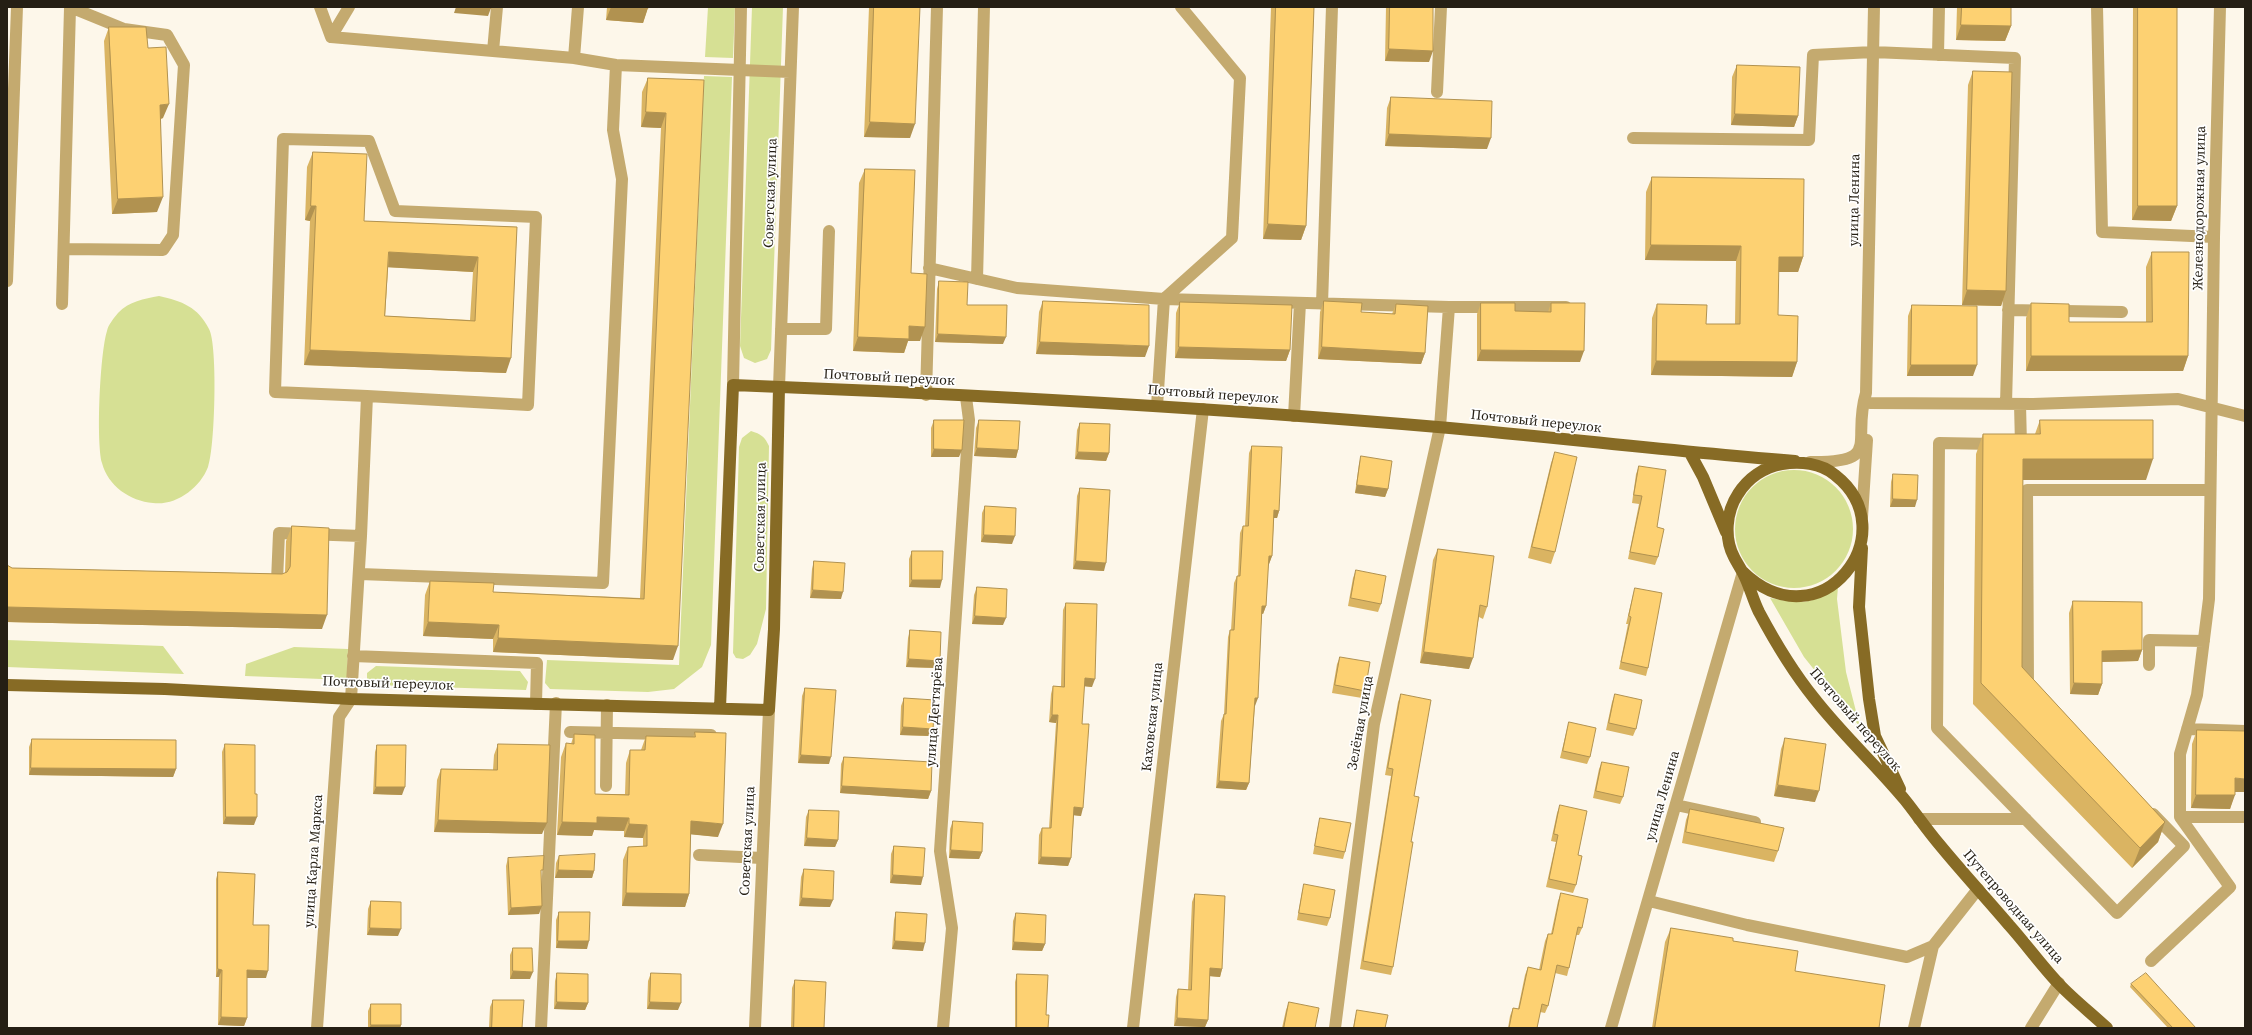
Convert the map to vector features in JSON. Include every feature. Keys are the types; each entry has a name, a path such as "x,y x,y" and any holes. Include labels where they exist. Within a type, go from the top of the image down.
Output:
{"main road":[{"name":"Почтовый переулок","path":"733,385 1203,409 1440,427 1690,453 1795,462"},
{"path":"720,708 733,385"},
{"name":"Советская улица","path":"769,710 774,629 779,387"},
{"path":"1690,453 1703,477 1728,536 1733,556 1743,572 1755,583 1770,592 1786,596 1801,597 1817,593 1832,586 1848,571 1862,542"},
{"path":"1728,536 1729,516 1734,500 1743,487 1754,476 1772,466 1795,462 1817,465 1834,474 1852,492 1862,517 1859,606 1869,699 1875,736 1904,799"},
{"name":"Почтовый переулок","path":"1743,572 1758,610 1794,672 1836,724 1904,799"},
{"name":"Почтовый переулок","path":"7,685 165,689 351,699 536,704 556,703 769,710"},
{"name":"Путепроводная улица","path":"1904,799 1919,819 2059,983 2107,1028"}],"street":[{"path":"7,281 17,7"},
{"path":"62,304 70,7 124,29 167,35 184,65 173,235 163,250 64,250"},
{"path":"320,7 331,37"},
{"path":"331,37 349,7"},
{"path":"493,51 497,7"},
{"path":"574,58 578,7"},
{"path":"733,385 741,7"},
{"name":"Советская улица","path":"779,387 793,7"},
{"path":"926,395 937,7"},
{"path":"977,279 984,7"},
{"path":"1157,406 1164,299 1232,238 1240,78 1181,7"},
{"path":"1322,304 1332,7"},
{"path":"1437,92 1441,7"},
{"name":"улица Ленина","path":"1862,517 1868,398 1874,7"},
{"path":"1938,54 1939,7"},
{"path":"2097,7 2102,232 2214,237"},
{"name":"Железнодорожная улица","path":"2180,817 2180,754 2197,695 2209,599 2214,237 2220,7"},
{"path":"331,37 574,58 616,65 790,72"},
{"path":"1633,138 1809,140 1813,55 1873,52 2015,58 2006,404"},
{"path":"360,574 603,583 622,179 613,130 616,65"},
{"path":"283,139 369,141 395,211 536,217 528,405 367,396 275,392 283,139"},
{"path":"781,329 826,329 829,231"},
{"path":"929,268 1017,288 1164,299 1449,307 1579,307"},
{"path":"1294,416 1300,303"},
{"name":"Зелёная улица","path":"1335,1028 1374,724 1440,427 1449,307"},
{"path":"2008,310 2122,312"},
{"path":"351,699 360,574 367,396"},
{"name":"улица Дегтярёва","path":"943,1028 952,928 940,851 969,420 966,397"},
{"path":"1868,398 2006,404 2178,398 2211,409 2245,416"},
{"name":"улица Ленина","path":"1795,462 1842,461 1851,458 1859,452 1862,447 1864,402 1868,398"},
{"path":"2020,404 2021,445 1939,443 1937,728 2117,913 2184,846 2146,807"},
{"name":"Каховская улица","path":"1133,1028 1203,409"},
{"path":"2037,696 2026,685 2027,490 2210,490"},
{"path":"253,580 277,581 279,534 361,536"},
{"name":"улица Ленина","path":"1611,1028 1743,572"},
{"path":"2149,666 2149,640 2204,641"},
{"path":"353,656 537,664 536,704"},
{"name":"улица Карла Маркса","path":"317,1028 339,717 351,699"},
{"path":"542,1028 556,703"},
{"path":"606,786 607,705"},
{"name":"Советская улица","path":"755,1028 769,710"},
{"path":"2187,729 2245,731"},
{"path":"570,732 719,735"},
{"path":"1676,805 1756,823"},
{"path":"2180,817 2245,817"},
{"path":"2151,961 2230,887 2180,817"},
{"path":"1919,819 2026,819"},
{"path":"699,855 762,858"},
{"path":"1914,1028 1933,946 1978,889"},
{"path":"1649,901 1747,925 1907,956 1933,946"},
{"path":"2031,1028 2059,983"}],"green space":[{"path":"708,7 735,7 733,58 705,57"},
{"path":"752,7 783,7 771,350 767,359 755,363 744,358 740,346"},
{"path":"704,76 732,77 711,645 702,667 674,689 648,692 550,689 545,683 547,660 679,665"},
{"path":"159,296 175,300 188,306 200,315 209,329 214,355 214,420 208,467 199,482 186,494 170,502 153,503 144,502 128,496 109,479 102,463 100,452 99,417 102,358 109,326 118,313 127,306 137,301"},
{"path":"751,431 762,436 769,446 766,609 757,644 750,655 743,659 736,658 733,653 739,447 742,438"},
{"path":"1794,470 1805,471 1817,475 1836,487 1848,506 1852,518 1852,540 1848,552 1836,571 1817,583 1805,587 1794,588 1783,587 1771,583 1752,571 1740,552 1736,540 1735,529 1736,518 1740,506 1752,487 1771,475 1783,471"},
{"path":"1838,587 1837,599 1846,672 1860,727 1804,657 1770,598 1806,602 1821,597"},
{"path":"7,640 163,646 184,674 7,667"},
{"path":"294,647 348,649 347,680 245,676 246,664"},
{"path":"376,666 520,671 528,682 526,690 373,685 367,681 367,673"}],"building":[{"path":"874,7 920,7 915,124 870,122"},
{"path":"1276,7 1314,7 1306,226 1268,224"},
{"path":"1390,7 1433,7 1433,51 1389,49"},
{"path":"1962,7 2011,7 2011,26 1961,25"},
{"path":"2138,7 2177,7 2177,206 2138,206"},
{"path":"109,27 146,27 148,48 166,47 169,104 160,105 163,197 118,199"},
{"path":"1737,65 1800,67 1798,116 1735,114"},
{"path":"1973,71 2012,72 2006,291 1967,290"},
{"path":"648,78 704,80 678,646 498,638 499,625 428,622 430,581 494,583 493,592 644,599 666,113 646,112"},
{"path":"1391,97 1492,101 1491,138 1389,134"},
{"path":"313,152 367,154 364,221 517,227 511,358 310,350 316,206 311,206","holes":["389,252 478,257 475,321 385,316"]},
{"path":"865,169 915,170 911,273 927,274 925,327 909,326 909,339 858,337"},
{"path":"1652,177 1804,179 1803,257 1779,257 1778,315 1798,316 1797,362 1656,361 1657,304 1707,305 1706,324 1740,324 1741,246 1651,245"},
{"path":"2152,252 2189,252 2188,356 2031,356 2031,303 2069,304 2069,322 2152,322"},
{"path":"939,281 968,282 967,305 1007,305 1006,337 938,334"},
{"path":"1043,301 1149,305 1149,346 1040,342"},
{"path":"1324,301 1362,303 1361,312 1395,314 1396,304 1428,306 1425,353 1322,347"},
{"path":"1180,302 1292,305 1290,350 1179,347"},
{"path":"1481,303 1515,303 1515,311 1551,312 1551,303 1585,303 1584,351 1481,350"},
{"path":"1912,305 1977,306 1977,365 1911,365"},
{"path":"934,420 964,420 962,450 934,449"},
{"path":"979,420 1020,421 1018,450 977,448"},
{"path":"2040,420 2153,420 2153,459 2023,459 2022,667 2165,822 2140,848 1981,683 1983,434 2040,434"},
{"path":"1080,423 1110,424 1109,453 1078,452"},
{"path":"1252,446 1282,447 1279,511 1274,510 1272,556 1269,556 1266,606 1262,606 1258,698 1255,698 1249,783 1219,781 1224,714 1226,714 1230,630 1234,630 1237,576 1240,576 1243,526 1248,526"},
{"path":"1555,452 1577,457 1555,552 1532,547"},
{"path":"1361,456 1392,461 1388,489 1357,485"},
{"path":"1639,466 1666,470 1657,527 1664,529 1658,557 1630,552 1642,496 1634,495"},
{"path":"1893,474 1918,475 1917,500 1893,499"},
{"path":"1080,488 1110,490 1106,563 1076,561"},
{"path":"985,506 1016,508 1015,536 984,535"},
{"path":"292,526 329,528 327,615 7,607 7,565 12,568 282,574 287,572 290,567"},
{"path":"1438,549 1494,556 1487,607 1480,605 1473,658 1424,652"},
{"path":"912,551 943,551 942,580 912,580"},
{"path":"814,561 845,563 843,592 813,590"},
{"path":"1356,570 1386,576 1381,604 1351,598"},
{"path":"977,587 1007,589 1006,618 975,616"},
{"path":"1635,588 1662,593 1648,668 1621,662 1631,617 1629,616"},
{"path":"2073,601 2142,602 2142,650 2102,651 2102,684 2074,683"},
{"path":"1066,603 1097,604 1095,679 1085,678 1082,724 1089,724 1083,808 1074,807 1071,858 1041,857 1042,828 1051,828 1058,715 1052,715 1053,686 1064,687"},
{"path":"910,630 941,632 940,661 909,659"},
{"path":"1340,657 1370,662 1365,691 1335,685"},
{"path":"805,688 836,690 831,757 801,755"},
{"path":"1401,694 1431,700 1414,796 1419,797 1393,967 1363,961 1393,769 1388,768"},
{"path":"1615,694 1642,700 1636,729 1609,723"},
{"path":"904,698 935,700 933,729 903,727"},
{"path":"1569,722 1596,728 1590,757 1563,751"},
{"path":"2197,730 2245,731 2245,779 2235,778 2235,795 2196,795"},
{"path":"695,732 726,733 723,824 691,821 689,894 626,893 628,847 647,846 647,825 629,824 629,818 597,817 597,823 562,822 566,743 574,744 574,734 595,735 595,794 629,795 630,750 645,750 646,736 695,737"},
{"path":"1785,738 1826,744 1819,791 1778,785"},
{"path":"32,739 176,740 176,769 31,768"},
{"path":"225,744 255,745 255,794 257,794 257,817 226,817"},
{"path":"498,744 550,745 547,823 438,820 441,769 497,770"},
{"path":"377,745 406,745 405,787 376,787"},
{"path":"844,757 932,762 931,791 842,786"},
{"path":"1602,762 1629,767 1623,797 1596,791"},
{"path":"1560,805 1587,811 1578,855 1582,856 1576,885 1549,879 1558,835 1554,834"},
{"path":"1690,809 1784,828 1778,851 1686,832"},
{"path":"809,810 839,811 838,840 807,838"},
{"path":"1320,818 1351,823 1345,852 1315,846"},
{"path":"953,821 983,823 982,852 951,850"},
{"path":"894,846 925,848 923,877 893,875"},
{"path":"595,854 594,871 558,870 559,856"},
{"path":"544,856 543,870 541,870 542,906 511,908 508,858"},
{"path":"804,869 834,871 833,900 802,898"},
{"path":"218,872 255,874 253,925 269,925 268,971 247,970 247,1018 221,1017 222,970 218,969"},
{"path":"1304,884 1335,890 1330,918 1299,913"},
{"path":"1561,893 1588,899 1582,928 1578,927 1569,968 1557,965 1548,1006 1542,1004 1537,1028 1509,1028 1513,1008 1519,1009 1528,967 1541,970 1548,934 1552,934"},
{"path":"1195,894 1225,896 1222,969 1210,968 1208,1020 1177,1018 1178,989 1191,990"},
{"path":"371,901 401,902 401,929 370,928"},
{"path":"559,912 590,912 589,941 558,941"},
{"path":"896,912 927,914 925,943 895,941"},
{"path":"1016,913 1046,915 1045,944 1014,942"},
{"path":"1671,928 1733,938 1733,941 1798,951 1795,971 1885,985 1879,1028 1655,1028"},
{"path":"513,948 532,948 533,972 513,971"},
{"path":"557,973 588,974 588,1003 557,1002"},
{"path":"651,973 681,974 681,1003 650,1002"},
{"path":"2146,973 2196,1028 2173,1028 2131,984"},
{"path":"1017,974 1048,975 1046,1015 1049,1015 1048,1028 1017,1028"},
{"path":"795,980 826,982 824,1028 794,1028"},
{"path":"493,1000 524,1000 522,1028 492,1028"},
{"path":"1289,1002 1319,1008 1315,1028 1284,1028"},
{"path":"371,1004 401,1004 401,1025 371,1025"},
{"path":"1357,1010 1388,1015 1385,1028 1354,1028"}]}
